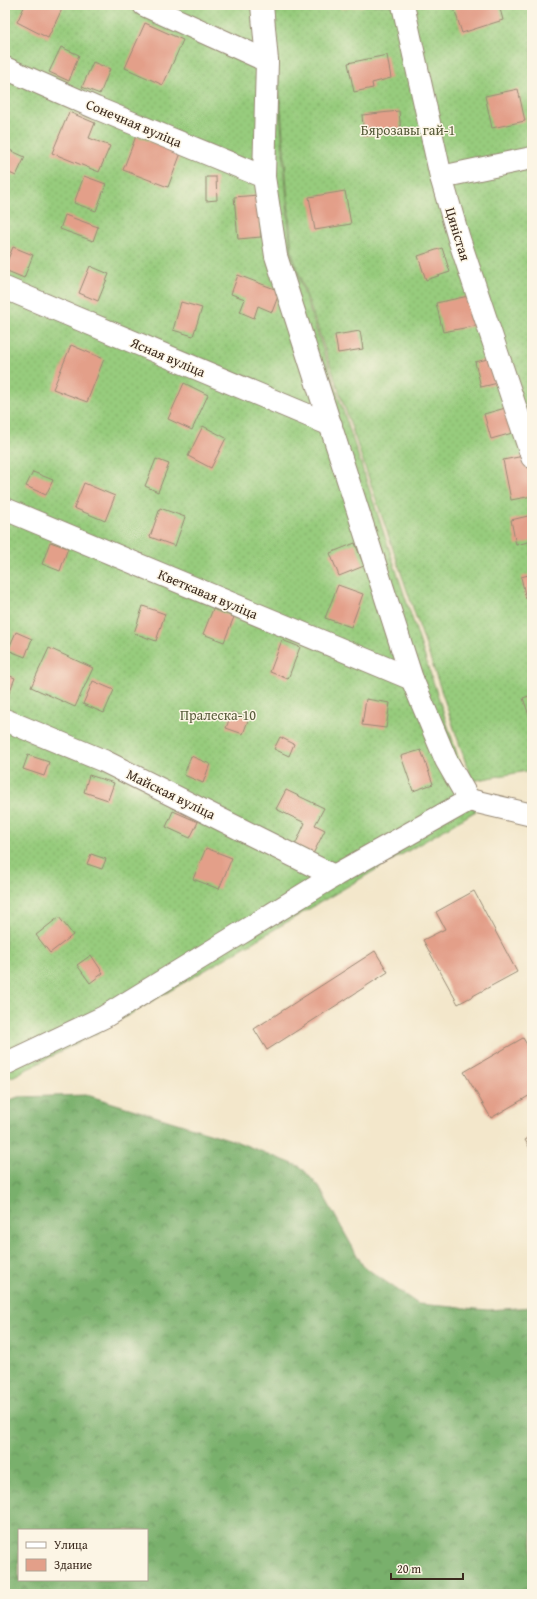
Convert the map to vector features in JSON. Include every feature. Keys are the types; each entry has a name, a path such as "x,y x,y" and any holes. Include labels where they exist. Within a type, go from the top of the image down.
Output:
{"street":[{"path":"144,5 267,61"},
{"path":"262,5 267,61 264,177 276,256 412,678 446,760 469,800"},
{"name":"Цяністая","path":"403,5 441,177 458,239 532,457"},
{"name":"Сонечная вуліца","path":"5,68 104,111 264,177"},
{"path":"441,177 532,158"},
{"name":"Ясная вуліца","path":"5,288 331,425"},
{"name":"Кветкавая вуліца","path":"5,509 412,678"},
{"name":"Майская вуліца","path":"5,720 104,761 334,876"},
{"path":"10,1058 104,1017 334,876 469,800 532,815"}],"green space":[{"name":"Пралеска-10","path":"5,5 272,5 291,253 476,811 110,1026 14,1076 5,1078"},
{"name":"Бярозавы гай-1","path":"273,5 532,5 532,770 472,781 292,253"},
{"path":"87,1095 235,1141 301,1167 319,1187 363,1266 418,1304 488,1310 532,1307 532,1594 5,1594 5,1102 18,1097"}],"building":[{"path":"25,5 64,5 48,38 17,22"},
{"path":"340,5 364,5 364,6 341,9"},
{"path":"453,5 499,5 503,20 462,33"},
{"path":"145,23 183,40 163,85 125,68"},
{"path":"61,47 79,55 69,81 49,72"},
{"path":"387,55 391,78 372,83 373,88 354,92 348,63"},
{"path":"93,62 110,69 100,94 82,87"},
{"path":"518,89 525,121 492,128 485,96"},
{"path":"399,111 401,132 364,136 362,115"},
{"path":"69,112 95,123 89,138 110,146 99,172 52,153"},
{"path":"136,136 181,153 168,187 123,170"},
{"path":"5,148 25,157 16,176 5,171"},
{"path":"84,176 106,184 96,211 74,203"},
{"path":"206,177 216,177 217,200 206,201"},
{"path":"345,191 351,224 315,230 309,197"},
{"path":"258,195 261,237 238,239 234,197"},
{"path":"65,215 98,227 93,241 60,229"},
{"path":"13,247 33,255 24,278 5,270 5,266"},
{"path":"442,248 450,272 426,280 418,256"},
{"path":"90,266 109,274 98,301 79,293"},
{"path":"238,275 280,291 272,312 258,306 254,318 240,312 245,299 231,294"},
{"path":"473,295 480,325 443,332 436,303"},
{"path":"181,302 202,308 193,336 173,330"},
{"path":"360,331 363,349 338,353 335,335"},
{"path":"71,345 104,359 87,402 53,389"},
{"path":"492,358 498,383 481,387 475,362"},
{"path":"184,383 208,395 192,430 168,419"},
{"path":"509,407 516,432 491,439 484,414"},
{"path":"203,426 226,438 211,468 188,456"},
{"path":"529,455 532,470 532,496 511,500 503,460"},
{"path":"156,459 169,464 158,492 145,486"},
{"path":"33,472 53,480 46,495 26,486"},
{"path":"84,483 115,496 105,521 74,508"},
{"path":"160,508 185,517 175,546 150,537"},
{"path":"532,515 532,541 516,545 511,520"},
{"path":"50,542 68,548 60,571 42,564"},
{"path":"355,543 364,566 339,576 330,553"},
{"path":"532,574 532,598 526,599 521,577"},
{"path":"338,585 363,594 351,627 325,618"},
{"path":"143,606 165,614 156,641 134,633"},
{"path":"213,609 234,617 224,642 203,634"},
{"path":"16,632 32,639 25,657 8,650"},
{"path":"282,640 300,647 288,679 270,672"},
{"path":"49,648 93,668 75,707 31,687"},
{"path":"5,674 15,678 5,703"},
{"path":"93,681 114,690 104,713 83,704"},
{"path":"532,695 532,724 523,698"},
{"path":"366,699 390,703 386,728 362,725"},
{"path":"232,712 249,718 243,734 226,728"},
{"path":"280,737 294,744 289,756 274,749"},
{"path":"421,750 433,784 413,791 401,756"},
{"path":"28,755 49,762 44,776 23,769"},
{"path":"191,756 210,764 203,783 184,775"},
{"path":"89,775 114,783 108,800 84,792"},
{"path":"286,790 324,808 315,825 325,830 313,854 295,845 305,823 276,809"},
{"path":"173,811 198,822 190,838 166,827"},
{"path":"206,848 232,858 219,889 193,879"},
{"path":"91,854 106,859 102,869 87,864"},
{"path":"474,891 517,972 458,1004 423,940 445,929 436,912"},
{"path":"59,917 73,935 50,953 36,935"},
{"path":"375,951 388,972 267,1050 254,1029"},
{"path":"91,955 103,973 90,983 77,965"},
{"path":"523,1038 532,1053 532,1094 491,1118 464,1072"},
{"path":"532,1136 532,1152 525,1140"}]}
